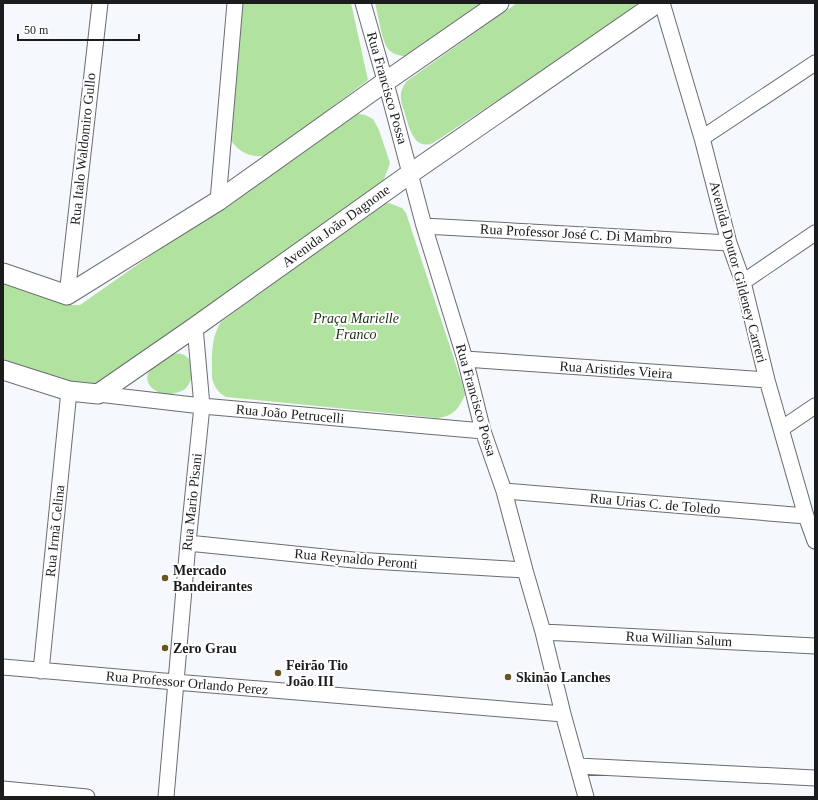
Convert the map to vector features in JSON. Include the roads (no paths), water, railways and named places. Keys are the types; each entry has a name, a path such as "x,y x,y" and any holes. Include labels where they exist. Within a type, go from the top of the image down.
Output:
{"street":[{"name":"Rua Italo Waldomiro Gullo","path":"67,294 100,3"},
{"path":"218,201 235,3"},
{"name":"Rua Francisco Possa","path":"363,3 411,173 424,226 465,359 483,431 504,491 586,797"},
{"path":"3,273 67,294 218,201 499,3"},
{"name":"Avenida João Dagnone","path":"98,394 195,327 411,173 657,3"},
{"name":"Avenida Doutor Gildeney Carreri","path":"662,3 702,138 729,243 743,282 767,380 806,516 815,541"},
{"path":"702,138 815,63"},
{"name":"Rua Professor José C. Di Mambro","path":"424,226 729,243"},
{"path":"743,282 815,233"},
{"name":"Rua Mario Pisani","path":"166,797 175,682 202,406 195,327"},
{"name":"Rua Aristides Vieira","path":"465,359 767,380"},
{"path":"3,370 69,391 98,394"},
{"name":"Rua Irmã Celina","path":"42,671 69,391"},
{"name":"Rua João Petrucelli","path":"98,394 202,406 483,431"},
{"path":"781,429 815,406"},
{"name":"Rua Urias C. de Toledo","path":"504,491 806,516"},
{"name":"Rua Reynaldo Peronti","path":"188,543 354,560 525,570"},
{"name":"Rua Willian Salum","path":"543,632 815,646"},
{"name":"Rua Professor Orlando Perez","path":"3,667 563,714"},
{"path":"578,766 815,778"},
{"path":"3,789 87,797"}],"place":[{"name":"Mercado Bandeirantes","path":"165,578"},
{"name":"Zero Grau","path":"165,648"},
{"name":"Feirão Tio João III","path":"278,673"},
{"name":"Skinão Lanches","path":"508,677"}],"park label":[{"name":"Praça Marielle Franco","path":"356,326"}]}
